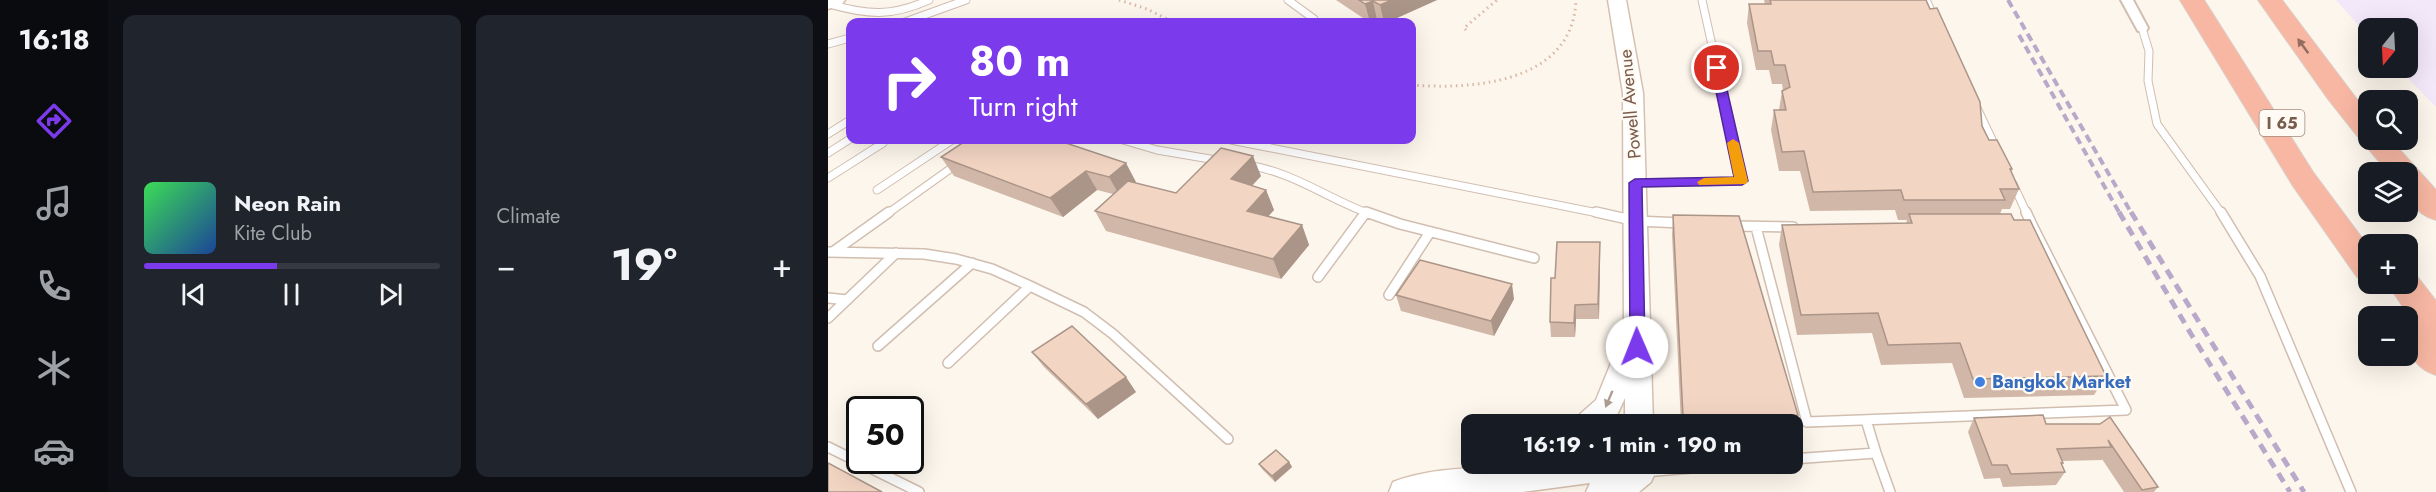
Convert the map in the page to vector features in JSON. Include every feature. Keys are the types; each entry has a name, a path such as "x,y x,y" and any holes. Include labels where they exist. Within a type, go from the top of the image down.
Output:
{"highway":[{"name":"I 65","path":"2192,0 2367,234"},
{"path":"2192,0 2303,179 2358,254"},
{"path":"2270,0 2358,119"},
{"path":"2385,150 2395,162"},
{"path":"2418,189 2436,210"},
{"path":"2387,294 2396,306"},
{"path":"2412,294 2436,325"},
{"path":"2418,336 2436,361"}],"main road":[{"path":"828,4 836,0"},
{"name":"Powell Avenue","path":"1617,0 1633,93 1639,414"},
{"path":"1599,414 1607,407 1637,328"},
{"path":"1468,480 1519,479 1614,468 1642,476"},
{"path":"1404,492 1468,480 1486,474"},
{"path":"1601,492 1620,489 1642,476"}],"street":[{"path":"2127,0 2142,28"}],"lane":[{"path":"828,4 871,15 900,11 929,0"},
{"path":"916,18 966,0"},
{"path":"1288,0 1313,18"},
{"path":"1635,183 1742,181 1702,0"},
{"path":"1926,0 1936,22"},
{"path":"2142,28 2149,51 2148,81 2157,124 2214,200 2260,276 2351,492"},
{"path":"828,44 846,40"},
{"path":"1972,97 1998,151"},
{"path":"828,134 846,123"},
{"path":"828,153 846,142"},
{"path":"828,178 881,144"},
{"path":"877,190 946,144"},
{"path":"1145,144 1157,150 1227,161"},
{"path":"1248,144 1532,198 1636,221 1690,224"},
{"path":"830,252 963,159"},
{"path":"1238,163 1262,167 1307,183 1346,205 1366,212 1430,232 1534,258"},
{"path":"1756,227 1807,422 2126,410 2008,173"},
{"path":"1318,277 1366,212"},
{"path":"1723,226 1802,227"},
{"path":"2010,227 2033,227"},
{"path":"1389,295 1430,232"},
{"path":"830,252 924,254 992,269 1030,286 1084,312 1228,439"},
{"path":"828,318 896,253"},
{"path":"878,346 972,263"},
{"path":"948,363 1030,286"},
{"path":"828,298 847,300"},
{"path":"1866,420 1890,492"},
{"path":"830,451 919,492"},
{"path":"1803,458 1876,453"},
{"path":"1642,476 1658,474"}],"path":[{"path":"1119,0 1147,9 1165,18"},
{"path":"1466,30 1464,28 1497,0"},
{"path":"1416,85 1481,86 1527,70 1552,54 1569,35 1577,13 1576,0"}],"shaded area":[{"path":"2336,0 2436,0 2436,107 2408,78 2418,78 2418,18 2358,18 2358,25"}],"building":[{"path":"1359,0 1392,0 1380,5 1373,1 1365,4"},
{"path":"1770,0 1926,0 1930,9 1937,8 1980,102 1982,126 1989,140 1997,140 2012,169 2010,169 2019,189 2000,189 2005,200 1904,200 1901,190 1813,192 1804,151 1782,152 1774,110 1786,110 1782,91 1790,87 1785,65 1774,65 1771,51 1758,51 1749,4 1771,4"},
{"path":"961,144 1069,144 1126,163 1109,177 1086,171 1050,198 941,157"},
{"path":"1221,148 1253,156 1231,179 1266,190 1247,211 1302,225 1273,259 1095,211 1128,181 1176,193"},
{"path":"1909,214 2011,214 2014,220 2030,220 2106,376 1973,379 1960,343 1888,345 1878,313 1801,315 1782,225 1912,223"},
{"path":"1673,215 1739,216 1798,414 1683,414"},
{"path":"1557,242 1600,242 1598,304 1575,305 1574,323 1550,322 1551,278 1555,278"},
{"path":"1420,260 1512,284 1491,321 1396,295"},
{"path":"1072,326 1126,377 1086,404 1032,352"},
{"path":"2043,415 2046,424 2100,424 2110,417 2158,487 2142,490 2108,440 2111,447 2057,449 2065,472 2011,474 2007,465 1992,465 1974,418"},
{"path":"1276,450 1289,462 1272,476 1259,464"},
{"path":"828,463 882,492 828,492"}],"railway":[{"path":"2008,0 2132,214"},
{"path":"2019,35 2120,214"},
{"path":"2119,212 2191,334 2290,492"},
{"path":"2131,212 2304,492"}],"slow traffic":[{"path":"1704,182 1742,181 1733,143"}],"place":[{"name":"Bangkok Market","path":"1980,382"}],"route":[{"path":"1637,347 1635,183 1742,181 1717,68"}]}
